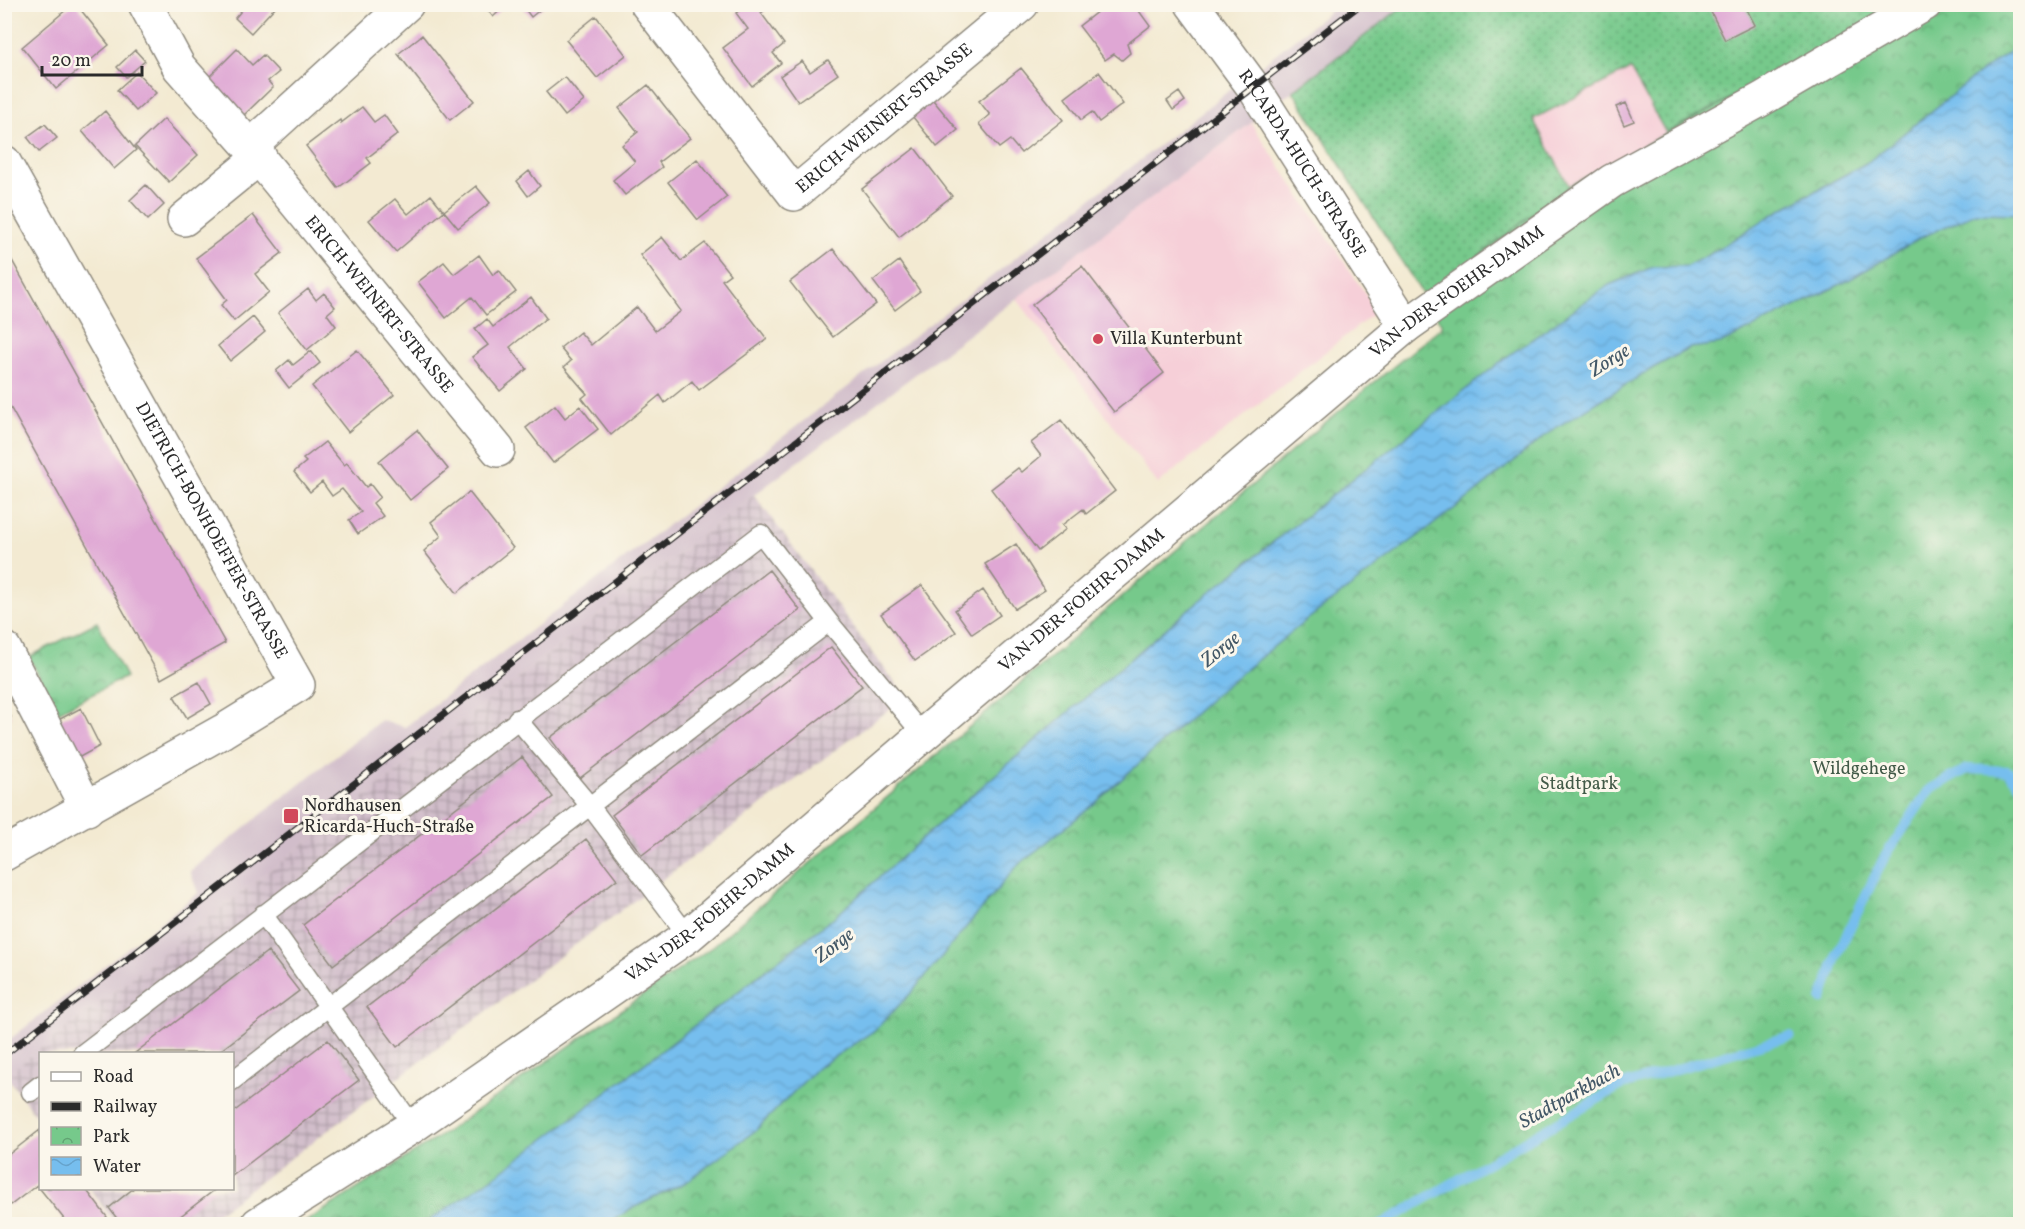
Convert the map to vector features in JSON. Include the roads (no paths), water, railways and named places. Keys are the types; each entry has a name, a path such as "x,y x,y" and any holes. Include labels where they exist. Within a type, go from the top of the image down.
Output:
{"street":[{"name":"ERICH-WEINERT-STRASSE","path":"145,4 179,67 255,152 498,450"},
{"path":"184,219 407,4"},
{"name":"ERICH-WEINERT-STRASSE","path":"647,4 794,194 1023,4"},
{"name":"RICARDA-HUCH-STRASSE","path":"1192,4 1254,88 1406,326"},
{"name":"VAN-DER-FOEHR-DAMM","path":"258,1224 413,1126 688,936 1406,326 1612,180 1762,99 1925,4"},
{"name":"DIETRICH-BONHOEFFER-STRASSE","path":"4,162 298,685 223,731 4,854"},
{"path":"4,648 87,809"}],"lane":[{"path":"83,1052 761,534 829,622 923,735"},
{"path":"234,1079 829,622"},
{"path":"517,719 590,806 688,936"},
{"path":"263,914 413,1126"}],"water":[{"name":"Zorge","path":"2020,44 2020,214 1976,213 1922,237 1847,281 1720,344 1690,348 1552,430 1471,496 1304,622 1219,691 1093,805 1017,866 913,991 874,1031 817,1068 756,1130 686,1182 627,1211 609,1224 424,1224 498,1174 837,915 951,813 1190,608 1508,356 1609,285 1653,267 1687,266 1775,213 1868,162 1978,74"}],"waterway":[{"name":"Stadtparkbach","path":"1822,999 1837,954 1884,858 1929,790 1967,769 2008,771 2020,786"},
{"name":"Stadtparkbach","path":"1382,1224 1622,1085 1790,1036"}],"railway":[{"path":"4,1055 1361,4"}],"place":[{"name":"Villa Kunterbunt","path":"1098,339"},
{"name":"Nordhausen Ricarda-Huch-Straße","path":"291,816"}],"park label":[{"name":"Wildgehege","path":"1859,769"},
{"name":"Stadtpark","path":"1579,784"}]}
